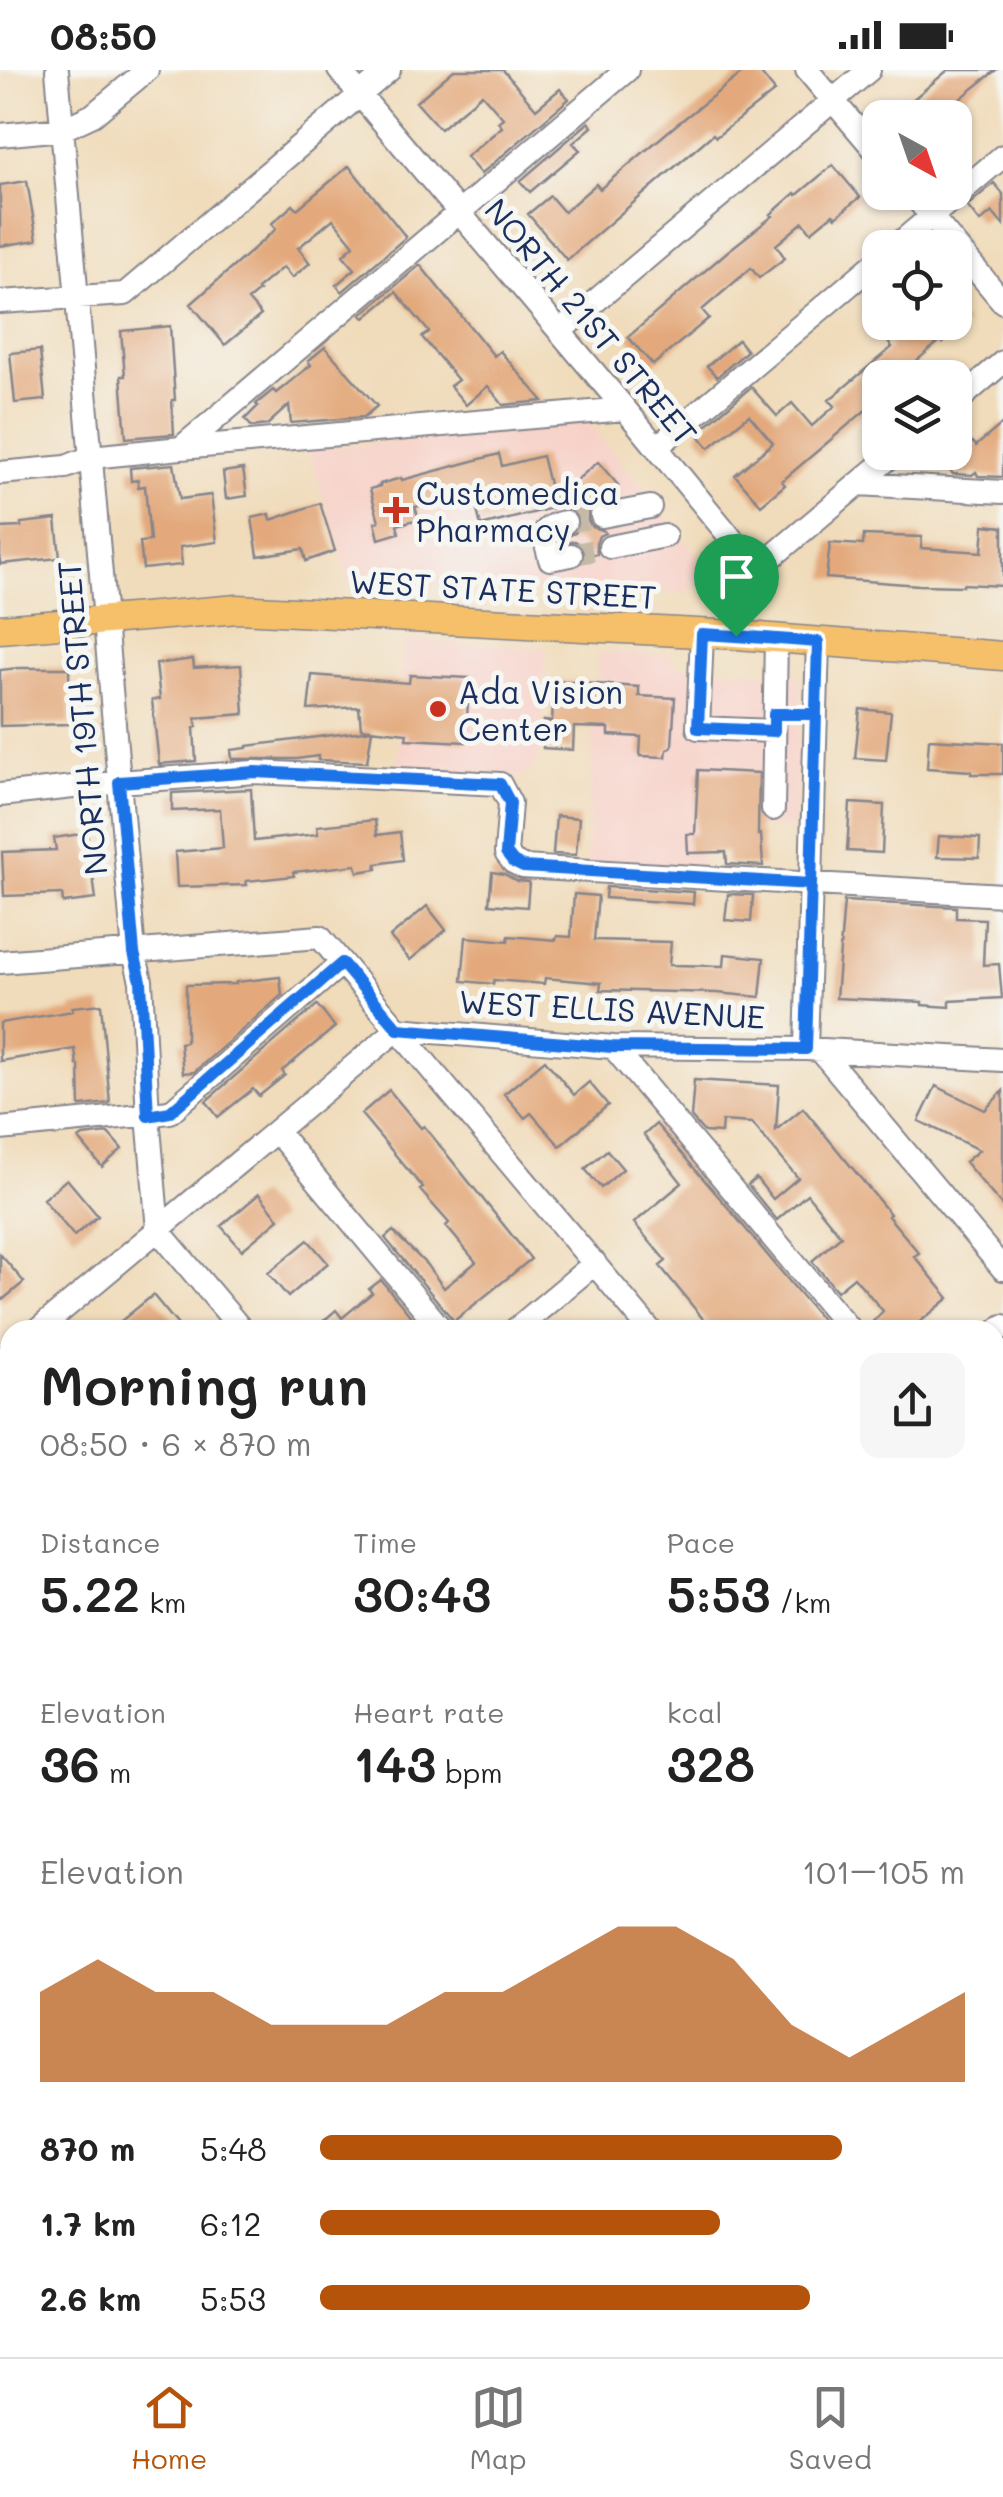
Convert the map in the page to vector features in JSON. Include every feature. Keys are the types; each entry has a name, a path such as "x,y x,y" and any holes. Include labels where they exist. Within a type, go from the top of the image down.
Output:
{"main road":[{"name":"WEST STATE STREET","path":"0,628 238,609 776,638 1003,656"}],"street":[{"name":"NORTH 19TH STREET","path":"58,70 134,953 141,981 158,1230"},
{"path":"0,135 63,129 93,116 147,70"},
{"name":"NORTH 21ST STREET","path":"338,70 735,543 742,568"},
{"path":"0,302 125,294 389,70"},
{"path":"181,448 627,70"},
{"path":"808,70 862,135"},
{"path":"560,331 869,70"},
{"path":"915,230 1003,156"},
{"path":"926,210 1003,302"},
{"path":"657,448 862,274"},
{"path":"972,388 1003,362"},
{"path":"0,473 66,468 92,458 181,448 625,408"},
{"path":"736,636 742,568 773,556 875,470"},
{"path":"858,484 1003,492"},
{"path":"602,516 650,507"},
{"path":"560,557 545,535 551,524 565,522"},
{"path":"610,547 665,536"},
{"path":"702,634 698,728 816,714"},
{"path":"772,809 776,638"},
{"path":"818,642 811,884 813,1050 1003,1269"},
{"path":"0,794 255,772 500,784 510,803 506,853 523,867 1003,894"},
{"path":"0,962 320,936 642,1320"},
{"path":"0,1129 170,1112 342,963"},
{"path":"52,1320 398,1029"},
{"name":"WEST ELLIS AVENUE","path":"398,1029 612,1047 813,1050 1003,1060"},
{"path":"612,1047 842,1320"},
{"path":"276,1131 434,1320"},
{"path":"158,1230 234,1320"},
{"path":"527,1320 594,1264"}],"shaded area":[{"path":"588,422 702,561 699,581 685,593 346,582 346,566 308,450"},
{"path":"403,641 546,648 539,763 522,777 397,771"},
{"path":"598,652 670,655 677,666 797,676 802,686 794,828 704,823 701,873 586,867"}],"building":[{"path":"454,70 503,70 536,109 560,89 569,99 481,174 466,157 502,127 498,122 503,118 482,94 440,129 416,102"},
{"path":"746,70 758,70 775,91 716,137 713,134 567,260 528,214 550,196 564,212 596,184 600,189"},
{"path":"948,70 996,70 959,100 912,100"},
{"path":"589,122 592,127 573,143 580,150 530,192 520,181"},
{"path":"833,165 860,197 811,232 803,222 776,245 785,258 759,278 751,268 702,310 709,318 653,365 628,337"},
{"path":"349,166 406,237 342,292 336,285 355,269 343,255 354,245 333,219 298,248 310,263 292,278 283,267 257,289 248,300 261,315 225,345 191,304 276,229 271,224 293,205 297,209"},
{"path":"27,181 37,240 0,246 0,185"},
{"path":"994,183 1003,194 1003,225 992,212 980,222 970,210 972,202"},
{"path":"420,265 494,356 500,351 543,401 503,405 488,386 466,405 450,386 458,380 422,337 429,332 396,292 365,318 361,315"},
{"path":"170,326 174,434 126,438 121,331"},
{"path":"738,340 747,351 717,377 707,366"},
{"path":"941,340 917,360 877,360 892,347 887,341"},
{"path":"325,347 377,406 364,417 291,423 289,405 267,425 252,427 245,419 256,404 311,365 308,361"},
{"path":"40,350 45,400 15,403 10,353"},
{"path":"862,372 862,413 782,481 785,485 761,505 735,475 773,443 749,415 709,448 697,433 751,387 777,416 792,403 812,426 835,406 829,400"},
{"path":"1003,423 1003,477 978,476 976,472 953,474 949,470 972,470 972,443 976,446"},
{"path":"499,454 502,466 542,456 553,500 598,462 618,485 588,512 591,526 605,533 596,543 597,554 586,554 575,541 561,542 580,525 570,508 552,508 481,526 472,491 415,507 419,519 397,525 399,533 379,539 375,522 379,521 370,489"},
{"path":"174,464 180,499 211,495 217,542 180,547 182,565 143,569 140,542 150,541 145,486 138,487 138,480 131,481 130,468"},
{"path":"243,469 247,496 226,499 223,472"},
{"path":"320,503 335,551 306,561 303,549 258,556 252,518 270,514 271,520"},
{"path":"56,519 60,558 0,564 0,528"},
{"path":"984,525 1003,527 1003,586 826,578 830,543 863,545 864,535 922,537 921,548 982,552"},
{"path":"193,659 194,668 241,665 244,714 196,718 196,761 159,764 152,700 160,699 156,664"},
{"path":"69,668 70,724 0,726 0,670"},
{"path":"312,675 409,683 410,675 469,678 466,742 406,739 407,733 361,728 359,707 308,710"},
{"path":"554,681 639,687 639,696 675,698 672,746 666,757 640,756 641,737 609,735 609,728 574,727 573,750 543,748 544,721 552,722"},
{"path":"860,709 891,712 886,760 855,758"},
{"path":"372,730 367,762 318,760 318,756 232,759 231,750 247,746"},
{"path":"929,739 1003,743 1003,774 927,768"},
{"path":"698,770 759,773 758,835 761,834 763,866 727,864 726,852 688,853 687,834 695,834"},
{"path":"251,789 254,841 318,834 317,826 375,820 377,835 400,832 403,860 376,864 377,869 358,872 356,865 293,872 294,876 246,881 247,885 177,887 175,852 223,848 220,809 172,811 172,793"},
{"path":"850,803 884,805 882,853 847,851"},
{"path":"556,816 579,818 576,855 553,854"},
{"path":"87,833 96,899 63,903 62,894 4,896 2,852 56,850 54,838"},
{"path":"939,836 980,838 979,858 937,857"},
{"path":"492,872 529,882 527,907 489,904"},
{"path":"606,887 694,892 693,904 605,898"},
{"path":"574,894 598,896 594,940 671,942 669,965 724,966 725,954 764,958 760,997 600,990 601,983 545,978 544,984 462,981 466,937 508,941 509,936 556,940 557,936 571,937"},
{"path":"728,894 753,895 751,922 725,920"},
{"path":"844,901 956,907 956,918 985,919 983,965 999,964 1002,998 950,1001 950,1007 836,998"},
{"path":"427,906 446,930 410,960 390,937"},
{"path":"280,977 282,995 194,1072 183,1073 180,1043 186,1042 186,985 236,984"},
{"path":"101,1004 110,1103 80,1106 75,1049 0,1061 0,1023"},
{"path":"317,1005 335,1027 282,1071 285,1075 259,1096 253,1089 218,1117 206,1101"},
{"path":"545,1060 574,1095 589,1082 608,1105 560,1146 531,1113 525,1118 504,1094"},
{"path":"694,1080 779,1085 776,1130 803,1108 890,1214 919,1253 914,1256 949,1298 922,1320 874,1320 883,1311 854,1277 837,1291 812,1261 841,1236 807,1194 777,1220 748,1185 756,1178 773,1199 798,1178 752,1123 722,1121 721,1133 704,1132 691,1117"},
{"path":"936,1086 985,1110 1003,1091 1003,1207 965,1162 979,1150 919,1121"},
{"path":"389,1090 421,1128 424,1126 531,1259 455,1320 385,1238 393,1231 444,1288 476,1262 420,1190 423,1188 361,1114"},
{"path":"656,1124 822,1320 704,1320 660,1266 666,1261 634,1223 682,1183 644,1135"},
{"path":"108,1133 122,1149 102,1167 79,1139"},
{"path":"607,1150 623,1169 601,1188 585,1169"},
{"path":"67,1179 98,1216 74,1236 43,1199"},
{"path":"259,1194 279,1219 242,1250 221,1226"},
{"path":"308,1240 328,1263 288,1297 268,1273"},
{"path":"0,1254 24,1282 0,1302"},
{"path":"381,1280 414,1320 324,1320 336,1310 342,1318 372,1293 369,1289"},
{"path":"153,1295 174,1320 122,1320"}],"tunnel":[{"path":"565,522 602,516"},
{"path":"571,555 610,547"}],"place":[{"name":"Customedica Pharmacy","path":"396,510"},
{"name":"Ada Vision Center","path":"438,709"}],"route":[{"path":"702,634 736,636 818,642 814,798 806,1049 612,1047 398,1029 342,963 170,1112 148,1116 141,981 134,953 119,782 255,772 500,784 510,803 506,853 523,867 811,884 816,714 774,714 774,731 698,728 702,634"}]}
